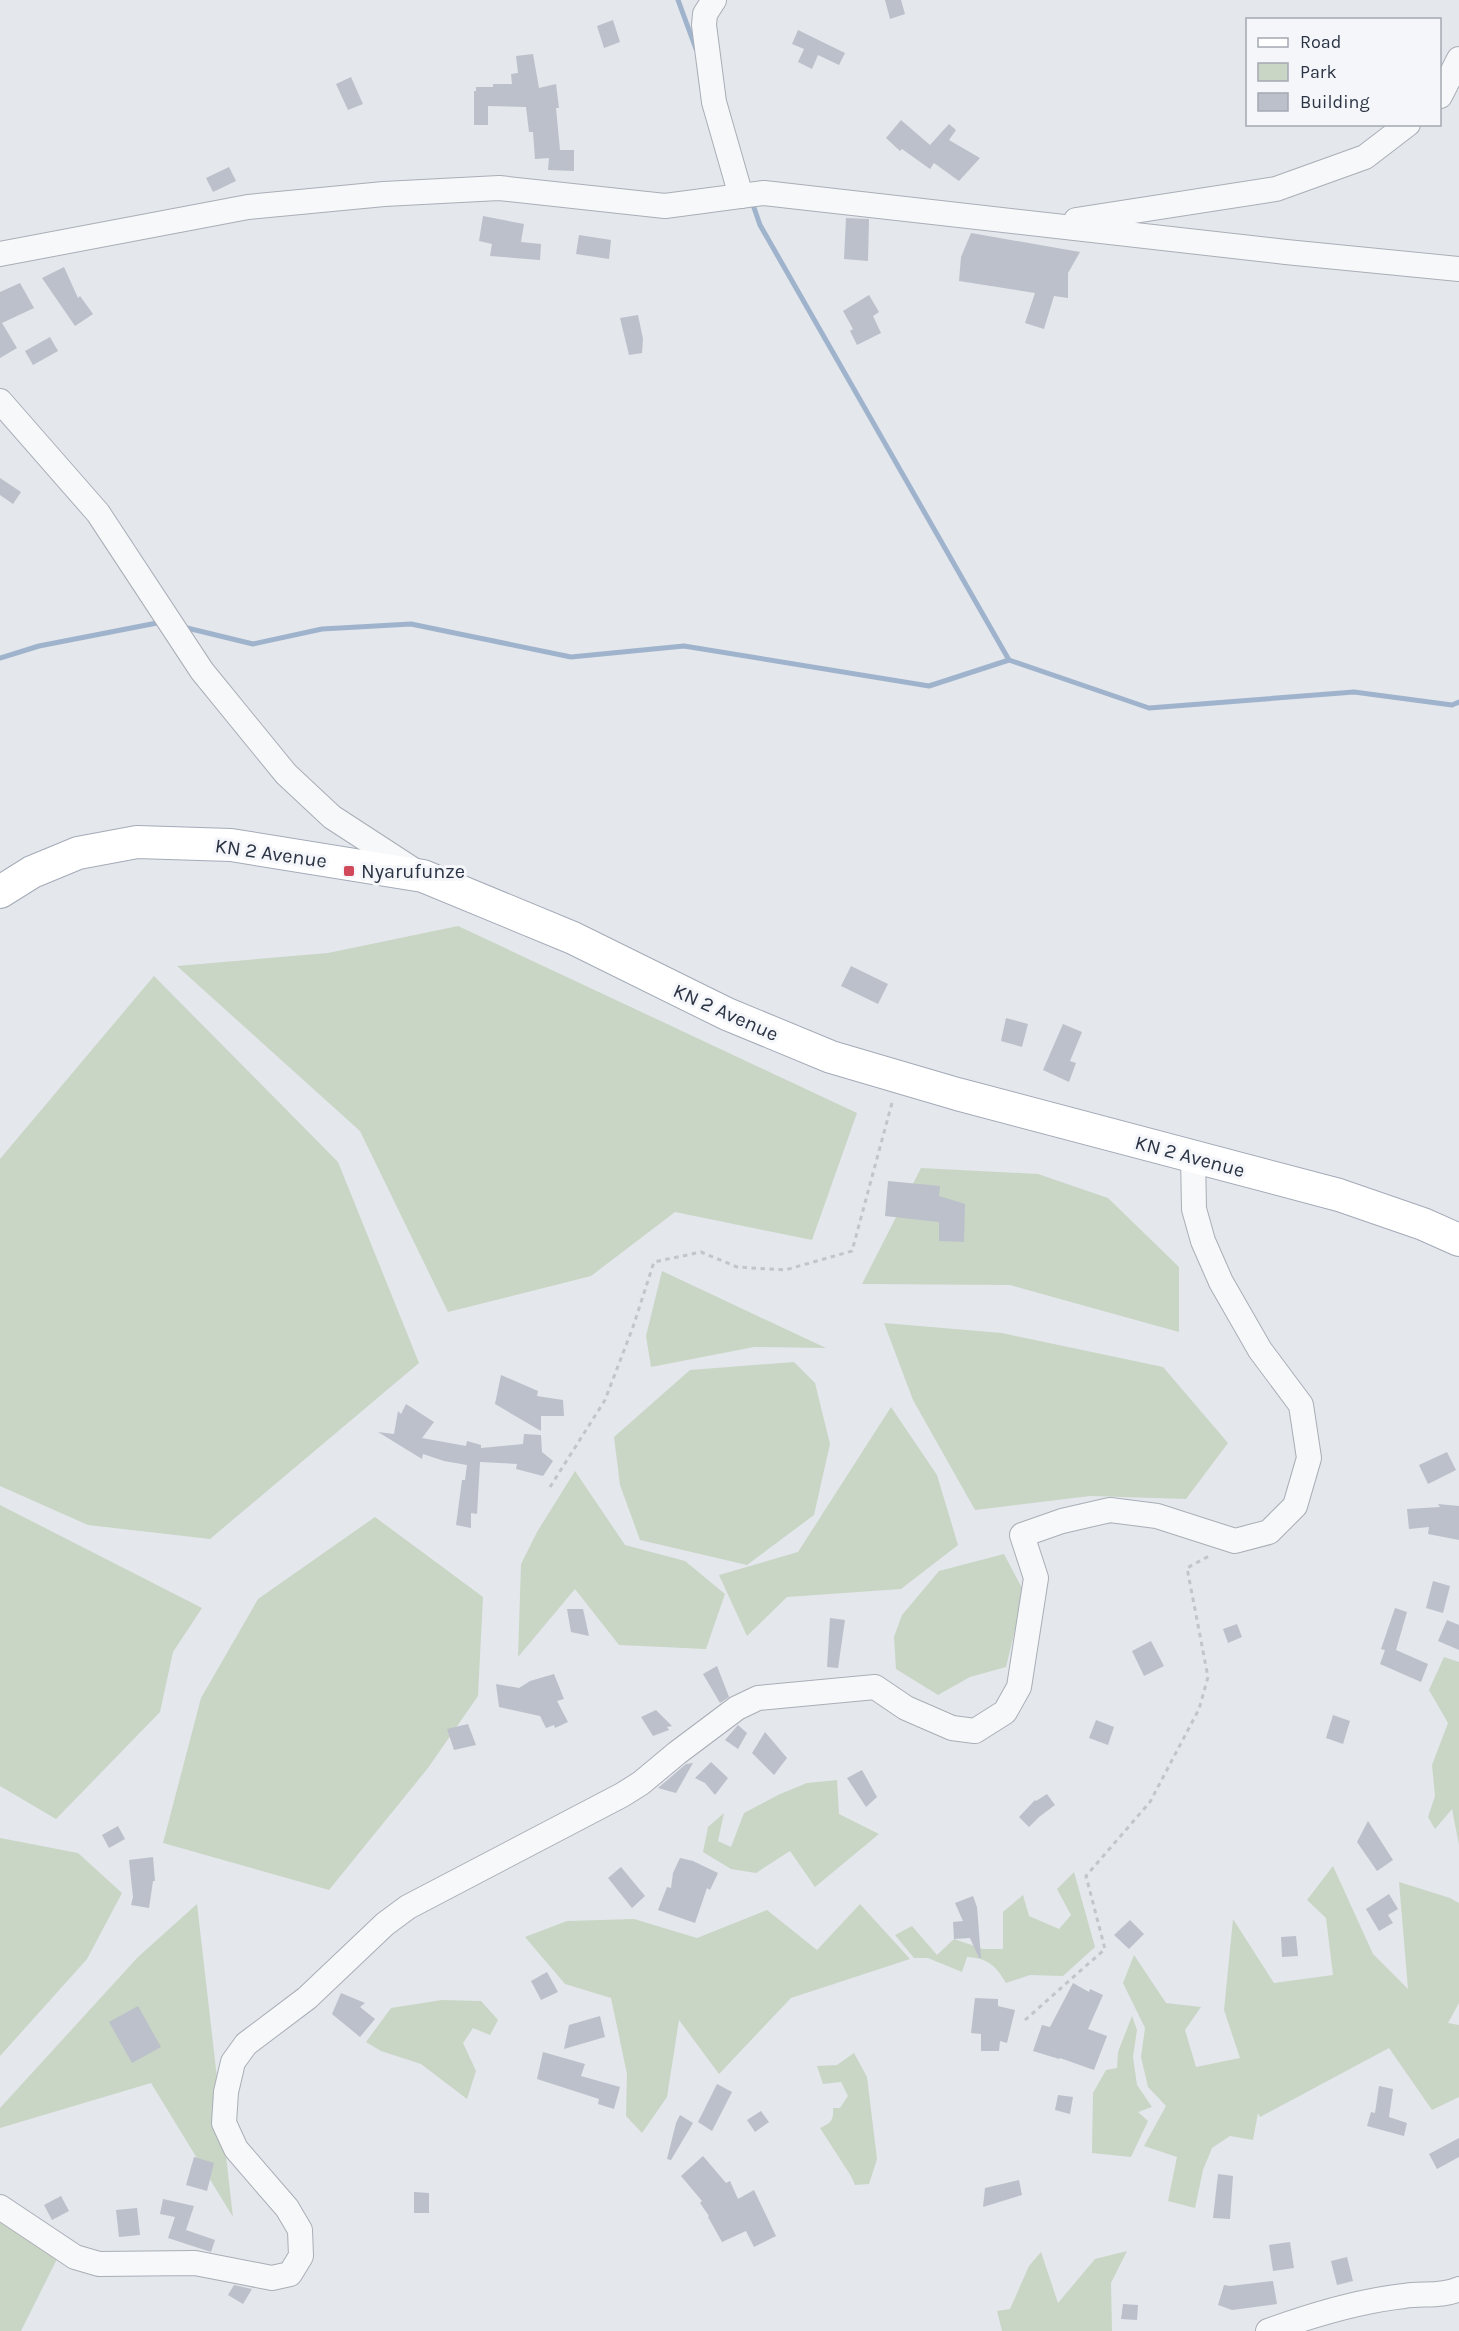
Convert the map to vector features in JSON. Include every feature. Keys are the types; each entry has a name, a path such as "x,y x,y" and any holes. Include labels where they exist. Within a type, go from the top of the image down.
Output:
{"main road":[{"name":"KN 2 Avenue","path":"0,892 32,872 78,853 136,842 231,845 423,876 573,938 727,1014 831,1058 1339,1196 1423,1224 1459,1240"}],"street":[{"path":"714,0 705,14 704,25 714,102 741,196"},
{"path":"1441,94 1459,59"},
{"path":"1044,225 1276,189 1365,157 1405,126"},
{"path":"0,254 248,207 384,194 499,188 664,206 764,193 1286,252 1459,269"},
{"path":"0,401 98,513 202,671 286,774 332,817 423,876"},
{"path":"0,2207 75,2257 99,2264 195,2263 272,2277 290,2274 301,2256 300,2230 287,2208 236,2150 224,2123 226,2092 233,2062 246,2044 307,1998 385,1924 408,1907 641,1783 737,1708 758,1698 874,1687 906,1708 952,1728 975,1731 1005,1712 1019,1687 1036,1578 1022,1535 1062,1521 1110,1510 1157,1516 1234,1541 1269,1532 1295,1506 1309,1458 1301,1405 1260,1350 1221,1282 1203,1241 1194,1209 1193,1156"},
{"path":"1268,2331 1332,2310 1404,2295 1449,2294 1459,2289"}],"path":[{"path":"550,1486 605,1400 633,1327 654,1262 700,1252 737,1267 785,1270 852,1251 899,1077"},
{"path":"1025,2020 1105,1949 1086,1876 1150,1802 1199,1709 1208,1677 1187,1568 1234,1541"}],"green space":[{"path":"458,926 857,1113 812,1240 675,1212 591,1276 448,1312 360,1131 177,966 328,953"},
{"path":"154,976 338,1162 419,1363 210,1539 88,1525 0,1486 0,1159"},
{"path":"921,1168 1038,1174 1108,1198 1179,1267 1179,1332 1010,1285 862,1284"},
{"path":"662,1271 826,1348 754,1347 651,1367 646,1336"},
{"path":"884,1323 1002,1333 1163,1367 1228,1443 1186,1499 1090,1496 975,1510 913,1400"},
{"path":"794,1362 815,1383 830,1444 814,1515 747,1565 640,1540 620,1485 614,1437 690,1370"},
{"path":"891,1407 937,1475 958,1545 901,1589 787,1597 747,1636 719,1575 798,1552"},
{"path":"575,1471 625,1545 685,1561 725,1594 706,1649 619,1645 575,1589 518,1657 521,1564 537,1532"},
{"path":"0,1505 202,1608 173,1652 160,1712 56,1819 0,1786"},
{"path":"375,1517 483,1597 478,1696 428,1768 329,1890 163,1843 201,1698 258,1599"},
{"path":"1004,1554 1024,1592 1006,1667 970,1677 938,1695 896,1669 894,1637 902,1615 939,1571"},
{"path":"1444,1657 1459,1662 1459,1845 1452,1809 1435,1829 1428,1817 1435,1796 1432,1765 1448,1723 1429,1690"},
{"path":"837,1780 839,1814 879,1834 815,1887 790,1851 756,1873 731,1869 703,1852 708,1827 724,1813 718,1841 731,1847 744,1813 807,1783"},
{"path":"0,1838 78,1853 122,1893 87,1959 0,2056"},
{"path":"1333,1866 1373,1954 1408,1989 1399,1882 1459,1903 1459,2003 1448,2023 1459,2025 1459,2097 1432,2110 1389,2048 1260,2117 1258,2113 1253,2140 1230,2136 1212,2148 1203,2170 1195,2208 1168,2201 1177,2157 1144,2146 1166,2106 1148,2087 1141,2057 1145,2028 1123,1983 1134,1955 1166,2003 1201,2007 1185,2030 1196,2067 1240,2058 1224,2010 1233,1919 1274,1983 1333,1975 1326,1918 1307,1900"},
{"path":"1074,1872 1095,1947 1063,1976 1030,1975 1006,1983 991,1964 981,1959 967,1957 962,1972 928,1958 914,1958 895,1935 912,1926 937,1955 954,1939 983,1949 1003,1949 1003,1912 1023,1895 1029,1916 1059,1929 1071,1915 1057,1889"},
{"path":"197,1904 233,2217 151,2083 0,2128 0,2108 138,1957"},
{"path":"860,1904 910,1959 791,1998 719,2074 679,2020 667,2097 642,2133 626,2116 627,2074 611,1998 565,1984 525,1937 567,1921 634,1919 697,1938 767,1910 817,1950"},
{"path":"442,2000 481,2001 498,2020 490,2035 473,2028 463,2043 476,2071 467,2099 421,2064 381,2051 366,2042 391,2008"},
{"path":"1132,2016 1137,2030 1133,2057 1137,2085 1152,2107 1138,2112 1148,2121 1131,2157 1092,2153 1093,2093 1106,2070 1117,2068 1118,2052"},
{"path":"854,2053 867,2077 877,2159 869,2184 855,2185 820,2128 831,2121 833,2108 840,2108 848,2096 841,2082 823,2084 817,2066 837,2065"},
{"path":"0,2213 62,2249 21,2331 0,2331"},
{"path":"1127,2251 1111,2283 1112,2331 1002,2331 997,2311 1010,2309 1029,2266 1041,2252 1058,2303 1095,2259"}],"building":[{"path":"885,0 901,0 905,14 890,19"},
{"path":"613,20 620,42 604,48 597,26"},
{"path":"798,30 845,53 839,65 818,55 812,69 798,62 804,49 792,44"},
{"path":"533,54 539,88 556,84 560,150 574,150 574,171 548,170 549,158 535,159 533,132 529,132 526,107 488,106 488,125 474,125 476,87 512,84 511,74 518,73 516,56"},
{"path":"351,77 363,104 348,110 336,84"},
{"path":"901,120 930,145 949,124 956,130 949,140 980,158 959,181 934,163 930,169 902,149 900,151 886,138"},
{"path":"229,167 236,181 213,192 206,178"},
{"path":"483,216 524,224 521,242 541,244 540,260 490,256 492,244 479,241"},
{"path":"846,218 869,219 868,261 844,259"},
{"path":"971,233 1080,252 1068,273 1068,298 1054,296 1044,329 1025,323 1035,293 959,281 961,257"},
{"path":"579,235 611,240 609,259 576,254"},
{"path":"64,267 78,298 80,296 93,314 75,326 42,278"},
{"path":"20,283 34,308 2,323 17,348 0,358 0,292"},
{"path":"869,295 879,312 873,316 881,333 857,345 850,331 853,329 843,311"},
{"path":"638,315 643,339 642,353 629,355 620,318"},
{"path":"50,337 58,351 33,365 25,351"},
{"path":"0,478 21,492 13,504 0,495"},
{"path":"851,966 888,984 878,1004 841,986"},
{"path":"1006,1018 1028,1024 1022,1047 1001,1041"},
{"path":"1063,1024 1082,1032 1070,1061 1076,1063 1069,1082 1043,1070"},
{"path":"888,1181 940,1186 939,1196 965,1204 964,1242 939,1241 939,1222 885,1216"},
{"path":"501,1375 538,1391 537,1396 563,1400 564,1416 541,1416 541,1431 495,1404"},
{"path":"406,1404 434,1422 422,1438 466,1446 467,1441 481,1445 481,1448 523,1444 524,1434 541,1435 542,1452 553,1461 543,1476 516,1469 517,1464 480,1462 477,1514 471,1513 471,1528 456,1525 462,1480 465,1480 467,1465 423,1454 422,1459 378,1432 394,1434 398,1411 401,1414"},
{"path":"1447,1452 1456,1470 1428,1484 1419,1465"},
{"path":"1438,1504 1459,1506 1459,1540 1428,1534 1429,1527 1409,1529 1407,1509 1440,1507"},
{"path":"1433,1581 1450,1586 1443,1613 1426,1608"},
{"path":"1395,1608 1407,1612 1396,1650 1428,1664 1421,1682 1380,1664 1385,1650 1381,1649"},
{"path":"567,1609 583,1609 589,1636 571,1632"},
{"path":"830,1618 845,1620 838,1668 827,1667"},
{"path":"1447,1620 1459,1625 1459,1650 1438,1641"},
{"path":"1237,1624 1242,1637 1228,1643 1223,1629"},
{"path":"1151,1641 1164,1666 1144,1676 1132,1651"},
{"path":"717,1666 729,1697 720,1703 703,1674"},
{"path":"554,1674 564,1699 557,1701 568,1722 555,1728 554,1725 546,1728 540,1716 499,1707 496,1684 519,1688 530,1681"},
{"path":"656,1710 672,1726 667,1727 669,1730 653,1736 641,1717"},
{"path":"1333,1715 1350,1721 1343,1744 1326,1738"},
{"path":"1096,1720 1114,1727 1108,1745 1089,1738"},
{"path":"468,1724 476,1745 454,1750 447,1729"},
{"path":"738,1725 747,1733 738,1749 725,1740"},
{"path":"765,1732 787,1758 774,1775 752,1753"},
{"path":"711,1762 728,1778 715,1795 705,1783 695,1778"},
{"path":"693,1763 676,1793 658,1788 686,1764"},
{"path":"862,1770 877,1797 866,1807 847,1778"},
{"path":"1047,1794 1055,1805 1029,1827 1019,1817 1035,1800"},
{"path":"1368,1821 1393,1860 1377,1871 1357,1842"},
{"path":"118,1826 125,1839 109,1848 102,1835"},
{"path":"153,1857 155,1881 153,1881 149,1908 131,1905 133,1897 129,1860"},
{"path":"680,1858 693,1861 718,1873 710,1890 707,1888 695,1923 658,1910 667,1887 671,1888 673,1873"},
{"path":"621,1867 645,1896 632,1908 608,1878"},
{"path":"1389,1894 1398,1909 1388,1915 1393,1923 1379,1931 1366,1909"},
{"path":"973,1896 977,1907 981,1958 970,1938 954,1939 953,1922 963,1921 955,1903"},
{"path":"1130,1920 1144,1934 1129,1949 1114,1935"},
{"path":"1296,1936 1298,1956 1282,1957 1281,1937"},
{"path":"547,1972 558,1992 541,2000 531,1981"},
{"path":"1073,1983 1089,1992 1090,1989 1103,1995 1088,2029 1107,2036 1094,2070 1033,2051 1042,2025 1050,2027"},
{"path":"341,1993 365,2003 360,2007 375,2019 360,2037 332,2014"},
{"path":"975,1998 998,1999 998,2006 1015,2010 1007,2043 1000,2041 999,2051 981,2051 981,2034 971,2033"},
{"path":"138,2006 161,2047 132,2063 109,2022"},
{"path":"600,2016 605,2037 564,2049 569,2025"},
{"path":"543,2052 585,2064 581,2076 620,2087 614,2109 598,2104 599,2099 537,2079"},
{"path":"717,2084 732,2092 712,2131 698,2122"},
{"path":"1379,2086 1393,2089 1389,2117 1407,2123 1404,2136 1367,2126 1371,2112 1375,2113"},
{"path":"1058,2095 1073,2097 1070,2114 1055,2110"},
{"path":"761,2111 769,2122 755,2132 747,2120"},
{"path":"680,2115 693,2123 671,2160 667,2159"},
{"path":"1459,2138 1459,2157 1437,2169 1429,2154"},
{"path":"703,2156 726,2183 730,2181 738,2199 754,2190 776,2236 754,2247 746,2231 722,2242 700,2203 702,2201 681,2176"},
{"path":"194,2157 214,2163 207,2191 186,2185"},
{"path":"1218,2174 1233,2176 1230,2219 1213,2218"},
{"path":"1019,2180 1022,2195 983,2207 985,2188"},
{"path":"414,2192 429,2193 429,2213 414,2213"},
{"path":"61,2196 69,2211 52,2220 44,2205"},
{"path":"163,2199 194,2206 186,2230 215,2240 211,2252 168,2238 175,2217 160,2214"},
{"path":"137,2208 140,2235 119,2237 116,2210"},
{"path":"1290,2242 1294,2268 1273,2271 1269,2245"},
{"path":"1347,2257 1353,2281 1337,2285 1331,2261"},
{"path":"1273,2281 1277,2304 1232,2310 1218,2305 1224,2285"},
{"path":"234,2285 252,2289 243,2304 228,2295"},
{"path":"1123,2304 1138,2305 1137,2320 1121,2319"}],"waterway":[{"path":"678,0 696,49"},
{"path":"752,202 760,225 1009,660 1149,708 1354,692 1452,705 1459,702"},
{"path":"0,658 39,646 162,622"},
{"path":"183,627 253,644 322,629 411,624 571,657 684,646 929,686 1009,660"}],"place":[{"name":"Nyarufunze","path":"349,871"}]}
